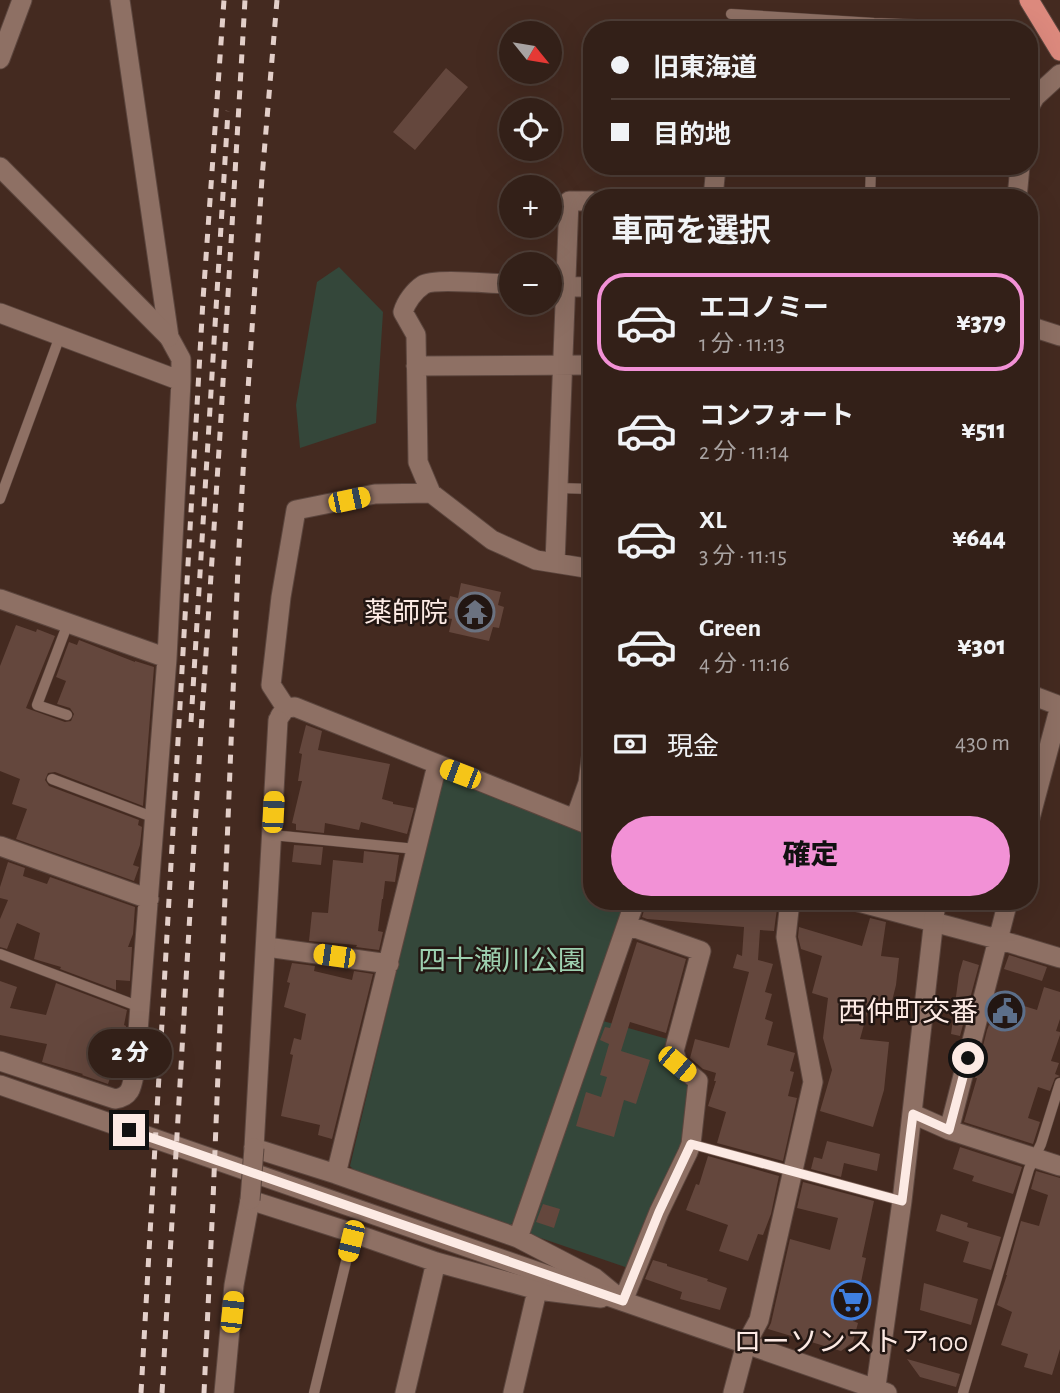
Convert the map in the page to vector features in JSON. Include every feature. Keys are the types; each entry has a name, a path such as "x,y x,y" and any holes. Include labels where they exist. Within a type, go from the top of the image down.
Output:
{"highway":[{"path":"1029,0 1060,51"}],"street":[{"path":"0,59 22,0"},
{"path":"120,0 169,337"},
{"path":"1038,94 1060,74"},
{"path":"0,167 169,337 181,359 167,658 133,1079 128,1094 115,1099 0,1061"},
{"path":"562,252 569,201 583,201"},
{"path":"499,284 424,284 405,304 403,312 416,335 418,462 431,493 492,540 536,560 583,568"},
{"path":"562,286 583,287"},
{"path":"0,313 181,380"},
{"path":"555,563 562,364 559,315"},
{"path":"1038,329 1060,336"},
{"path":"416,366 583,365"},
{"path":"224,1393 234,1285 250,1200 254,1147 272,835 282,714 271,685 281,597 296,510 375,494 431,493"},
{"path":"0,599 167,658"},
{"path":"1038,699 1059,712 1038,789"},
{"path":"282,714 295,707 583,822"},
{"path":"335,1174 437,765"},
{"path":"0,846 149,899"},
{"path":"519,1238 632,910"},
{"path":"733,1393 746,1344 759,1320 813,1082 786,937 789,910"},
{"path":"889,910 1060,958"},
{"path":"250,1200 436,1262 623,1301 879,1392 935,910"},
{"path":"949,1130 1005,910"},
{"path":"623,1301 659,1212 691,1144 698,1081 677,1064 674,1051 701,951 627,925"},
{"path":"267,947 389,964"},
{"path":"0,1085 540,1282"},
{"path":"913,1114 949,1130 1060,1166"},
{"path":"254,1147 519,1238 595,1278 623,1301"},
{"path":"405,1393 436,1262"},
{"path":"513,1393 540,1282"}],"lane":[{"path":"731,14 814,21"},
{"path":"0,499 60,336"},
{"path":"558,488 583,489"},
{"path":"66,715 37,705 68,623"},
{"path":"52,779 155,818"},
{"path":"272,835 416,849"},
{"path":"0,954 140,1007"},
{"path":"963,1393 1029,1169 1041,1144 1060,1083"},
{"path":"691,1144 902,1201"},
{"path":"314,1393 353,1233"}],"green space":[{"path":"339,267 383,312 376,423 300,448 296,405 317,282"},
{"name":"四十瀬川公園","path":"447,776 583,832 583,910 626,910 518,1218 510,1225 354,1170 350,1166 442,779"},
{"path":"603,1021 671,1040 692,1084 686,1146 631,1269 529,1234"}],"building":[{"path":"446,68 468,87 415,150 393,132"},
{"name":"薬師院","path":"461,583 501,592 498,605 504,607 499,628 493,627 489,641 449,632 452,619 446,618 450,596 458,598"},
{"path":"16,625 55,636 26,708 65,722 71,721 74,714 70,708 57,704 66,681 56,677 69,642 77,645 79,640 154,667 143,806 55,772 48,773 45,780 49,786 139,820 138,825 142,827 140,845 133,865 139,867 134,881 16,839 27,809 12,804 20,779 0,771 0,666"},
{"path":"306,725 322,731 318,750 390,764 382,799 414,808 407,834 361,822 359,830 325,823 324,833 296,830 296,824 292,823 302,781 298,781 302,754 299,753"},
{"path":"294,845 323,847 321,865 292,862"},
{"path":"364,851 399,855 395,882 385,881 378,931 383,932 379,950 356,947 357,945 309,941 312,912 328,913 333,860 363,863"},
{"path":"8,862 25,868 23,876 47,884 50,877 135,907 133,934 128,947 132,947 130,981 116,980 116,990 34,959 40,933 17,923 7,949 0,947 0,919 8,900 0,898 0,887"},
{"path":"644,910 777,910 774,931 760,930 758,960 773,964 765,992 772,994 765,1019 773,1022 767,1045 795,1053 788,1096 797,1098 783,1161 717,1143 726,1112 708,1106 716,1073 703,1069 690,1058 695,1039 729,1048 749,972 733,968 737,954 742,956 744,927 642,917"},
{"path":"870,918 886,922 881,956 899,958 890,1009 870,1003 860,1039 889,1042 884,1090 873,1127 820,1111 832,1070 823,1038 828,998 812,993 822,956 801,949 798,937 799,927 862,946"},
{"path":"637,942 686,959 666,1033 630,1022 621,1051 650,1060 636,1104 624,1100 614,1137 576,1126 586,1092 601,1097 607,1077 600,1075 609,1044 600,1040 605,1027 610,1028"},
{"path":"1009,955 1047,967 1042,981 1004,969"},
{"path":"963,960 979,965 960,1036 951,1034"},
{"path":"292,963 315,966 314,971 352,980 354,971 373,974 332,1139 318,1135 320,1125 281,1116 293,1055 290,1054 294,1038 301,1040 306,1014 284,1007"},
{"path":"0,981 17,987 10,1008 46,1015 56,983 127,1010 125,1041 123,1040 108,1084 42,1062 47,1044 0,1035"},
{"path":"1044,987 1060,992 1060,1019 1056,1031 1060,1032 1060,1035 1051,1061 1059,1063 1055,1074 1060,1076 1055,1078 1050,1091 1038,1087 1028,1118 1040,1122 1033,1144 964,1122 987,1030 989,1025 993,1027 1001,999 1037,1010"},
{"path":"827,1141 880,1154 877,1171 844,1163 841,1177 811,1169 814,1157 822,1159"},
{"path":"960,1147 1022,1167 1013,1194 972,1181 974,1176 953,1169"},
{"path":"708,1156 779,1176 771,1214 763,1235 758,1234 748,1261 719,1251 728,1225 686,1210 696,1184 699,1185"},
{"path":"1036,1171 1060,1178 1060,1349 1052,1375 1024,1367 1028,1354 1001,1345 1012,1312 997,1305 1021,1221 1039,1226 1048,1195 1031,1189"},
{"path":"803,1182 874,1201 862,1257 866,1258 860,1287 863,1288 853,1321 858,1323 853,1342 841,1351 768,1329 790,1239 830,1250 838,1218 797,1208"},
{"path":"543,1204 560,1209 554,1228 536,1222"},
{"path":"941,1214 968,1223 967,1227 1001,1237 991,1270 963,1262 969,1242 936,1231"},
{"path":"653,1260 727,1288 720,1310 680,1299 682,1292 645,1279"},
{"path":"924,1283 978,1299 971,1325 920,1310"},
{"path":"907,1359 960,1374 956,1387 920,1377"}],"railway":[{"path":"141,1393 203,300 224,0"},
{"path":"162,1393 245,0"},
{"path":"204,1393 238,566 262,178 277,0"},
{"path":"191,722 228,111"}],"place":[{"name":"薬師院","path":"475,612"},
{"name":"西仲町交番","path":"1005,1011"},
{"name":"ローソンストア100","path":"851,1300"}],"route":[{"path":"129,1130 623,1301 659,1212 691,1144 902,1201 913,1114 949,1130 968,1058"}]}
